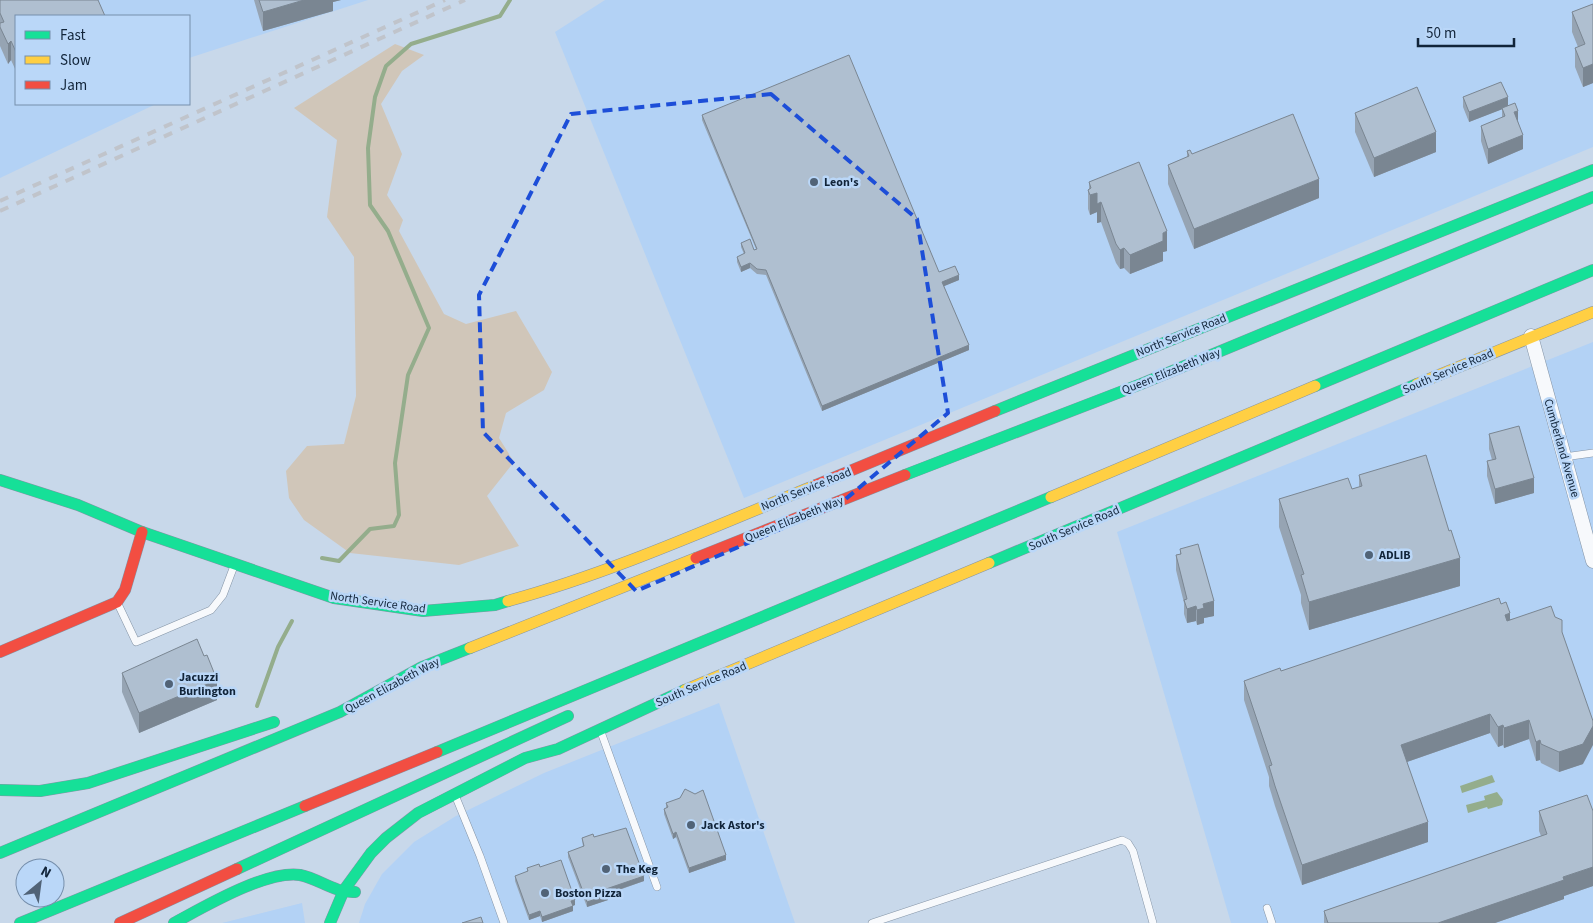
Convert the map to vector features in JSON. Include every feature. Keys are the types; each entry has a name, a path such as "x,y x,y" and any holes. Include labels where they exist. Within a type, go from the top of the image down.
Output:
{"main road":[{"name":"North Service Road","path":"0,480 78,505 142,532 334,598 423,611 495,605 557,588 643,556 1383,253 1593,170"},
{"name":"Queen Elizabeth Way","path":"0,853 340,712 422,667 1074,408 1141,384 1593,197"},
{"path":"20,923 691,647 1593,270"},
{"name":"South Service Road","path":"343,923 356,892 374,862 399,837 456,797 544,750 558,749 684,691 1530,336 1593,312"},
{"path":"0,652 117,602 125,590 142,532"},
{"path":"654,674 691,647"},
{"path":"340,698 422,667"},
{"path":"120,923 574,713"},
{"path":"0,790 40,791 88,783 284,719"},
{"name":"South Service Road","path":"330,923 342,894 366,859 387,835 416,812 456,797"},
{"path":"174,923 242,891 283,875 303,876 342,894 356,892"}],"street":[{"name":"Cumberland Avenue","path":"1530,336 1593,561"}],"lane":[{"path":"1564,457 1593,453"},
{"path":"117,602 136,642 211,610 223,595 234,565"},
{"path":"600,729 657,887"},
{"path":"456,797 484,864 504,923"},
{"path":"872,923 1122,840 1128,843 1133,851 1153,923"},
{"path":"1268,908 1272,923"}],"highlighted area":[{"path":"771,94 917,219 948,413 841,503 636,591 483,432 479,295 571,114"}],"shaded area":[{"path":"0,0 368,0 190,58 190,15 15,15 15,105 154,105 0,178"},
{"path":"605,0 1593,0 1593,147 744,498 555,32"},
{"path":"395,44 424,55 402,71 381,104 402,154 387,195 403,220 399,231 444,314 466,324 516,311 552,372 544,390 506,413 499,438 514,462 487,496 519,546 459,565 350,553 304,520 289,498 286,471 307,446 344,444 356,396 354,257 327,217 337,140 294,108"},
{"path":"1593,342 1593,923 1231,923 1117,532"},
{"path":"719,703 795,923 359,923 365,904 382,874 414,842 456,816 544,773"},
{"path":"1492,775 1495,782 1462,793 1460,786"},
{"path":"1497,792 1503,800 1502,805 1468,813 1466,805 1485,800 1484,796"},
{"path":"302,903 305,923 222,923"}],"building":[{"path":"0,0 98,0 105,15 15,15 15,50 11,41 8,44 0,27 0,23 4,22 0,13"},
{"path":"259,0 304,0 263,12"},
{"path":"1593,4 1593,64 1583,68 1575,48 1585,44 1572,12"},
{"name":"Leon's","path":"849,55 939,272 955,266 959,275 942,282 969,345 822,406 766,270 757,269 750,263 741,267 737,257 745,253 741,243 750,239 754,250 757,249 702,115"},
{"path":"1501,82 1508,97 1469,112 1463,97"},
{"path":"1417,87 1436,132 1374,158 1355,113"},
{"path":"1515,103 1518,111 1514,112 1523,135 1488,149 1481,126 1505,116 1502,108"},
{"path":"1293,114 1319,179 1194,229 1168,165 1189,156 1187,151 1190,150 1192,154"},
{"path":"1139,162 1167,231 1163,233 1163,241 1130,255 1124,248 1120,250 1116,244 1101,202 1097,204 1097,193 1090,195 1088,190 1091,188 1089,182"},
{"path":"1519,426 1534,478 1495,489 1487,461 1496,459 1489,434"},
{"name":"ADLIB","path":"1426,455 1449,531 1451,530 1460,558 1309,602 1301,575 1304,574 1279,499 1348,478 1352,489 1362,486 1359,475"},
{"path":"1198,544 1214,601 1203,604 1204,608 1197,610 1196,606 1187,609 1184,600 1187,599 1176,555 1181,554 1180,549"},
{"path":"1499,598 1501,604 1506,602 1510,613 1505,615 1507,621 1551,606 1555,617 1562,620 1562,632 1593,721 1593,726 1583,744 1559,752 1541,744 1540,740 1536,742 1529,720 1504,728 1503,725 1498,727 1490,714 1401,745 1428,822 1302,865 1275,786 1269,766 1272,765 1244,681 1280,668 1281,671"},
{"path":"197,639 204,656 207,655 217,680 139,713 122,673"},
{"name":"Jack Astor's","path":"685,789 695,794 703,790 726,855 689,868 676,832 673,834 664,809 668,807 666,803 680,798"},
{"path":"1587,795 1593,811 1593,867 1563,877 1564,880 1438,923 1328,923 1324,911 1547,834 1539,811"},
{"name":"The Keg","path":"626,828 644,876 606,889 608,895 587,902 568,852 584,846 582,838 593,834 594,837"},
{"name":"Boston Pizza","path":"561,860 575,900 571,901 573,906 542,917 540,911 529,915 515,876 528,871 527,868 539,864 540,867"},
{"path":"481,917 483,923 462,923"}],"waterway":[{"path":"322,558 339,561 370,529 394,526 399,515 395,463 408,375 429,328 388,231 370,205 368,148 375,97 386,66 411,44 500,16 510,0"},
{"path":"257,706 278,647 292,621"}],"railway":[{"path":"0,201 445,0"},
{"path":"0,211 465,0"}],"traffic: fast":[{"path":"995,411 1593,170"},
{"path":"905,475 1141,384 1593,197"},
{"path":"1315,386 1593,270"},
{"path":"989,563 1417,384"},
{"path":"0,480 78,505 142,532 334,598 423,611 495,605 508,601"},
{"path":"437,752 1051,497"},
{"path":"0,853 340,712 422,667 470,648"},
{"path":"330,923 344,890 371,853 386,838 418,813 525,758 558,749 685,690"},
{"path":"237,869 568,716"},
{"path":"0,790 40,791 88,783 274,722"},
{"path":"20,923 305,806"},
{"path":"174,923 236,891 270,878 286,875 300,875 340,890 355,892"}],"traffic: slow":[{"path":"1417,384 1593,312"},
{"path":"1051,497 1315,386"},
{"path":"508,601 625,562 816,485"},
{"path":"470,648 696,558"},
{"path":"685,690 989,563"}],"traffic: jam":[{"path":"816,485 995,411"},
{"path":"696,558 905,475"},
{"path":"0,652 117,602 125,590 142,532"},
{"path":"305,806 437,752"},
{"path":"120,923 237,869"}],"place":[{"name":"Leon's","path":"814,182"},
{"name":"ADLIB","path":"1369,555"},
{"name":"Jacuzzi Burlington","path":"169,684"},
{"name":"Jack Astor's","path":"691,825"},
{"name":"The Keg","path":"606,869"},
{"name":"Boston Pizza","path":"545,893"}]}
